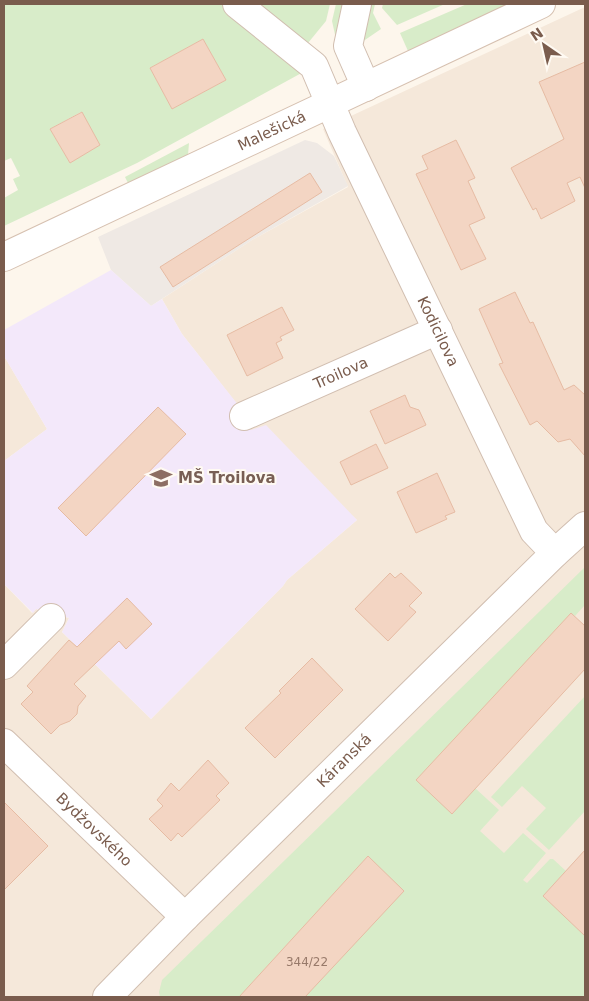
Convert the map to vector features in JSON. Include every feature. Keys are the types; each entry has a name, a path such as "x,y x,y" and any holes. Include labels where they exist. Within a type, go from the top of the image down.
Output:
{"street":[{"name":"Kodicilova","path":"237,4 311,62 317,71 342,132 534,531 555,554"},
{"path":"357,4 348,46 366,87"},
{"name":"Malešická","path":"4,257 541,4"},
{"name":"Troilova","path":"244,416 438,330"},
{"name":"Káranská","path":"115,994 185,917 585,526"},
{"path":"4,665 51,618"},
{"name":"Bydžovského","path":"4,744 185,917"}],"shaded area":[{"path":"585,7 585,997 4,997 4,584 32,613 36,609 69,618 62,632 151,719 287,580 357,520 251,430 233,399 182,334 162,299 252,240 348,187 323,129"},
{"path":"305,140 317,143 334,156 348,186 252,240 151,306 111,270 98,237"},
{"name":"MŠ Troilova","path":"111,270 151,306 162,299 182,334 239,406 251,430 266,425 357,520 287,580 151,719 62,632 69,618 36,609 33,613 4,584 4,461 47,429 4,356 4,330"},
{"path":"4,356 47,429 4,461"}],"green space":[{"path":"4,4 226,4 307,70 137,163 4,226 4,198 18,190 13,179 20,176 11,158 4,161","holes":["203,39 226,80 172,109 150,68","81,112 100,145 70,163 50,129"]},
{"path":"258,4 330,4 326,21 308,43"},
{"path":"336,4 344,4 336,39 332,21"},
{"path":"368,4 375,4 373,13 381,29 362,42"},
{"path":"383,4 445,4 397,25 382,8"},
{"path":"467,4 509,4 408,51 400,33"},
{"path":"189,143 188,155 128,183 125,177"},
{"path":"584,568 585,605 575,616 571,613 475,788 499,810 480,831 504,853 523,833 546,853 523,880 527,883 550,859 553,859 566,871 543,896 578,929 585,922 585,997 305,997 352,946 368,856 239,997 160,997 159,992 162,980"},
{"path":"585,696 585,811 549,850 526,829 546,808 522,786 502,807 491,797"}],"building":[{"path":"203,39 226,80 172,109 150,68"},
{"path":"585,62 585,188 580,177 567,183 575,201 541,219 536,208 533,210 511,168 564,139 539,82"},
{"path":"82,112 100,145 70,163 50,129"},
{"path":"456,140 475,178 468,181 485,218 469,225 486,259 461,270 416,174 428,169 422,156"},
{"path":"310,173 322,192 173,287 160,267"},
{"path":"515,292 530,323 533,322 564,390 574,385 585,395 585,456 570,439 558,442 537,421 530,425 499,364 503,363 479,309"},
{"path":"282,307 294,330 280,337 282,340 276,343 283,358 247,376 227,335"},
{"path":"405,395 410,407 419,410 426,425 385,444 370,411"},
{"path":"158,407 186,434 86,536 58,508"},
{"path":"376,444 388,468 351,485 340,462"},
{"path":"437,473 455,512 445,516 447,519 416,533 397,492"},
{"path":"390,573 395,578 401,573 422,593 409,606 416,612 388,641 355,609"},
{"path":"127,598 152,624 126,649 119,641 74,684 86,696 78,706 77,714 70,721 60,725 51,734 21,704 33,692 27,686 69,640 77,647"},
{"path":"571,613 585,626 585,669 452,814 416,780"},
{"path":"312,658 343,690 275,758 245,728 281,693 279,691"},
{"path":"208,760 229,783 216,796 220,800 182,837 178,833 171,841 149,819 163,806 157,800 171,783 179,791"},
{"path":"4,802 48,846 4,890"},
{"path":"585,850 585,936 543,896"},
{"path":"368,856 404,891 305,997 239,997"}],"place":[{"name":"MŠ Troilova","path":"161,478"}]}
